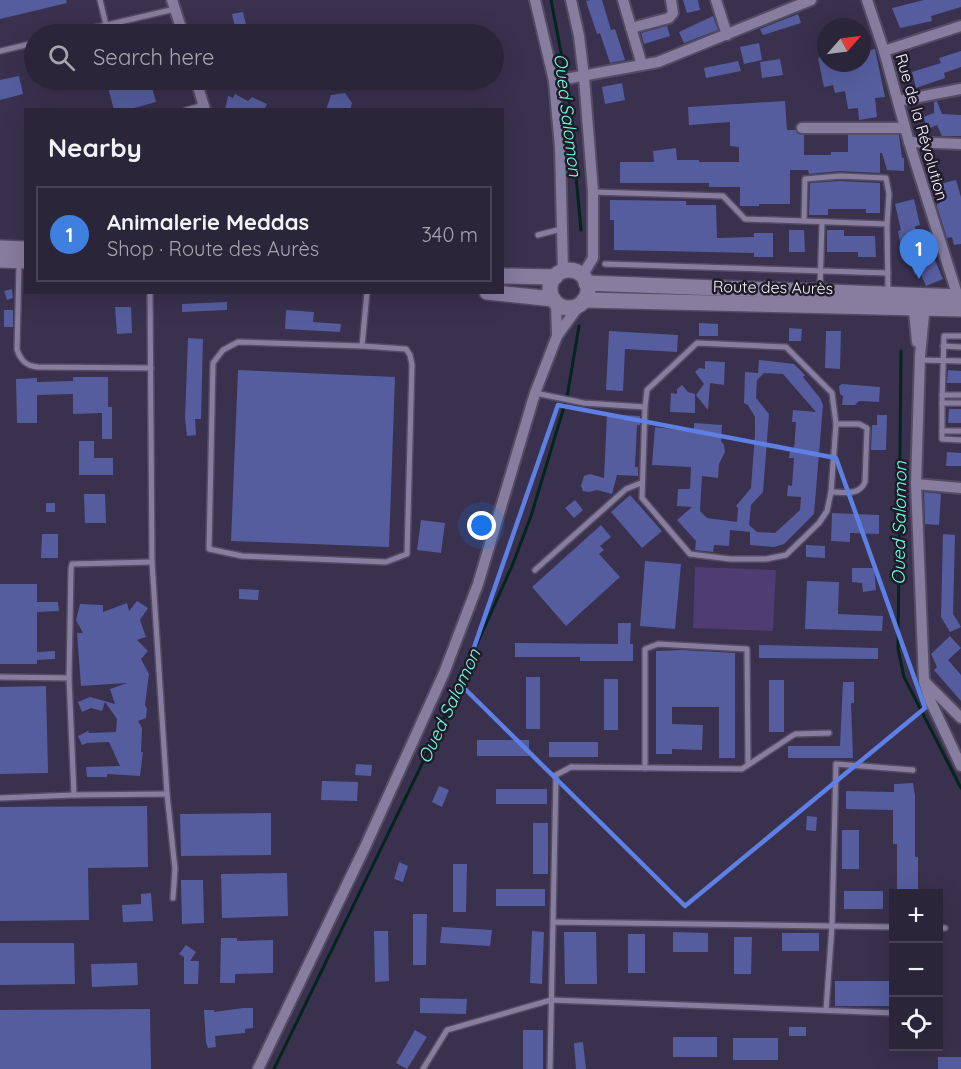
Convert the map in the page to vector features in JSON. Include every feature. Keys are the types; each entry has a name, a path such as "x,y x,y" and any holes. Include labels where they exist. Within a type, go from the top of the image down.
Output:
{"street":[{"path":"535,0 554,81 560,147 563,229 559,274 550,288 555,301 558,336"},
{"path":"571,0 579,36 584,77 593,192 593,258 584,279"},
{"path":"623,0 642,65"},
{"path":"631,28 669,18 673,13 671,0"},
{"path":"716,0 727,35"},
{"path":"554,81 658,62 811,0"},
{"name":"Rue de la Révolution","path":"867,0 960,301"},
{"path":"174,4 180,24"},
{"path":"884,51 961,26"},
{"path":"199,90 205,107"},
{"path":"898,101 961,90"},
{"path":"802,128 905,128"},
{"path":"909,142 961,144"},
{"path":"0,248 23,257"},
{"path":"0,260 23,257"},
{"path":"258,1069 364,847 455,646 488,553 535,393 558,336 582,302 588,289 584,279 573,271 559,274 504,276"},
{"name":"Route des Aurès","path":"584,279 820,291 888,301"},
{"path":"502,294 555,301 571,308 582,302"},
{"name":"Route des Aurès","path":"582,302 960,301"},
{"path":"919,302 920,360 916,484 924,681 928,698 961,766"},
{"path":"916,484 961,488"},
{"path":"924,681 961,718"},
{"path":"955,754 961,742"}],"lane":[{"path":"100,0 106,24"},
{"path":"109,24 174,4"},
{"path":"0,51 24,45"},
{"path":"804,221 805,179 840,176 886,178 889,194 888,301"},
{"path":"593,192 723,196 745,219 887,224"},
{"path":"820,291 822,222"},
{"path":"538,235 563,229"},
{"path":"23,257 17,349 22,360 38,367 151,368"},
{"path":"604,264 888,273"},
{"path":"150,294 152,562 167,794 175,869 173,898"},
{"path":"362,346 366,294"},
{"path":"961,336 944,336 942,395 942,439 961,440"},
{"path":"238,342 362,346 406,349 410,355 412,365 407,554 386,562 242,556 209,549 213,363 223,350 238,342"},
{"path":"697,342 786,346 832,393 836,424 831,492 827,511 819,523 786,555 766,559 730,559 690,554 642,498 647,390 697,342"},
{"path":"943,346 961,347"},
{"path":"920,360 961,361"},
{"path":"535,393 579,402 645,407"},
{"path":"942,395 961,395"},
{"path":"942,403 961,403"},
{"path":"831,492 856,492 865,482 867,428 859,424 836,424"},
{"path":"942,430 961,431"},
{"path":"535,570 626,489 641,483"},
{"path":"74,795 69,678 70,569 72,564 152,562"},
{"path":"645,768 645,649 658,644 747,649 748,765"},
{"path":"0,677 69,678"},
{"path":"550,1069 555,775 571,767 742,769 795,734 829,733"},
{"path":"826,1010 832,926 836,765 913,770"},
{"path":"0,798 167,794"},
{"path":"553,922 889,927"},
{"path":"423,1069 447,1030 551,1000 889,1013"}],"highlighted area":[{"path":"558,405 836,458 925,708 685,906 461,685"}],"shaded area":[{"path":"695,567 776,570 773,631 693,628"}],"building":[{"path":"0,0 66,0 67,3 0,19"},
{"path":"602,0 611,30 615,29 625,60 610,63 586,1"},
{"path":"683,0 698,0 700,10 687,13"},
{"path":"924,0 961,0 961,7 931,16 932,21 900,28 892,8"},
{"path":"243,12 246,24 234,24 232,14"},
{"path":"798,14 801,23 763,35 760,29"},
{"path":"713,16 718,30 684,43 679,32"},
{"path":"667,26 670,36 644,44 641,33"},
{"path":"759,43 762,60 744,64 740,47"},
{"path":"875,49 885,97 875,98 877,117 859,120 858,108 848,109 845,91 835,93 833,85 824,87 821,72 871,72 871,50"},
{"path":"961,51 961,67 944,73 945,78 916,88 912,72 941,63 939,58"},
{"path":"780,59 783,75 762,78 760,62"},
{"path":"738,61 741,71 706,78 704,68"},
{"path":"19,76 23,94 0,100 0,80"},
{"path":"622,83 625,100 605,104 602,87"},
{"path":"109,90 153,90 156,102 134,108 113,108"},
{"path":"345,93 352,103 351,108 327,108 331,95"},
{"path":"235,94 248,101 252,97 267,104 265,108 225,108 228,96 233,98"},
{"path":"785,101 787,130 795,130 798,134 804,135 804,155 831,155 831,152 848,152 848,135 899,135 904,171 887,170 882,153 880,153 880,173 840,171 809,174 808,170 790,170 790,204 759,204 759,206 740,206 740,187 709,187 709,183 620,183 620,162 654,162 653,151 676,148 677,160 739,162 739,147 730,146 730,122 689,125 688,107"},
{"path":"937,101 942,114 961,115 961,136 942,136 937,125 928,129 923,117 934,113 934,102"},
{"path":"956,180 961,197 961,244 954,245 952,237 947,238 937,207 940,203 936,185"},
{"path":"840,181 880,183 880,213 866,213 866,209 828,209 828,215 809,215 810,183"},
{"path":"914,199 920,225 915,226 918,244 901,247 898,231 901,230 895,204"},
{"path":"610,200 686,201 686,205 716,205 717,238 754,237 754,233 773,233 773,257 754,257 754,253 614,250 614,220 610,220"},
{"path":"789,230 804,230 805,252 789,252"},
{"path":"827,230 844,230 844,236 875,236 876,257 858,257 858,252 827,252"},
{"path":"931,251 943,279 926,286 920,272 915,275 909,260"},
{"path":"12,289 13,298 7,300 4,291"},
{"path":"227,302 227,310 182,312 182,304"},
{"path":"115,307 131,307 132,333 117,334"},
{"path":"4,310 13,310 13,327 4,327"},
{"path":"286,310 314,312 313,322 341,324 340,332 285,329"},
{"path":"699,323 718,324 718,336 699,336"},
{"path":"789,328 802,329 801,341 789,341"},
{"path":"609,331 678,335 677,352 625,349 623,391 606,390"},
{"path":"826,331 841,331 840,369 825,368"},
{"path":"188,338 203,339 201,419 195,419 196,435 187,436 185,418"},
{"path":"759,360 794,364 805,375 803,377 823,405 814,514 784,544 774,547 750,545 750,532 730,530 729,546 714,545 713,552 695,550 696,541 677,520 692,507 677,506 678,489 690,489 691,467 652,465 655,427 694,432 694,423 722,425 721,441 725,452 719,464 718,478 702,476 700,511 707,518 737,522 738,508 736,506 751,488 755,434 755,417 748,405 744,403 745,372 758,373","holes":["764,373 783,374 816,412 793,410 792,422 796,422 794,450 790,450 789,458 794,458 792,486 788,485 787,496 801,497 800,510 775,533 757,532 749,525 751,505 763,492 769,414 756,398 757,380"]},
{"path":"705,361 725,362 724,385 710,383 708,410 696,395 704,384 695,372 699,368 705,369"},
{"path":"238,370 395,377 389,547 231,541"},
{"path":"948,370 961,371 961,383 947,383"},
{"path":"73,377 108,377 108,407 112,407 112,439 102,439 102,413 73,414 73,394 37,395 37,423 17,423 16,379 37,378 37,382 73,381"},
{"path":"842,384 880,387 879,402 859,401 855,405 842,405 843,396 840,394 839,386"},
{"path":"682,385 688,392 695,394 695,413 670,412 671,393 677,394 677,389"},
{"path":"949,409 961,409 961,423 948,423"},
{"path":"607,414 640,416 640,425 637,425 635,467 638,467 638,476 617,475 612,494 597,490 583,491 581,486 584,476 590,474 604,478"},
{"path":"877,415 887,415 886,450 871,450 872,425 877,425"},
{"path":"79,441 94,441 94,458 113,458 113,475 79,475"},
{"path":"947,452 961,453 961,466 946,466"},
{"path":"924,492 941,494 939,525 925,524"},
{"path":"84,494 105,494 106,523 85,523"},
{"path":"630,495 662,531 642,548 611,512"},
{"path":"575,500 583,510 574,518 565,508"},
{"path":"46,503 55,503 55,512 46,512"},
{"path":"832,513 879,515 879,534 850,533 850,542 831,541"},
{"path":"421,520 445,523 441,553 417,550"},
{"path":"601,525 611,537 600,546 604,550 599,554 620,577 566,626 532,587"},
{"path":"42,534 58,534 58,558 41,558"},
{"path":"943,534 955,535 953,614 961,627 950,632 941,617"},
{"path":"806,545 825,546 825,558 806,557"},
{"path":"645,561 681,564 675,629 640,626"},
{"path":"852,568 874,568 876,590 863,592 862,583 852,582"},
{"path":"807,581 839,582 838,614 883,616 882,631 805,629"},
{"path":"0,584 37,584 37,602 58,602 59,611 37,612 37,652 55,651 55,659 37,660 37,664 0,664"},
{"path":"239,589 259,590 258,600 239,599"},
{"path":"137,601 148,608 140,620 146,637 137,640 148,651 141,659 149,674 145,705 146,718 138,721 142,728 141,752 143,752 140,776 107,774 107,777 87,777 86,767 120,766 109,742 82,745 78,736 88,731 89,733 116,732 117,719 105,702 102,711 91,708 82,712 78,702 90,697 115,704 110,689 127,683 81,686 77,633 83,633 76,620 80,604 103,605 103,612 127,603 129,611"},
{"path":"618,623 631,623 630,644 633,644 633,661 580,661 580,657 515,657 515,643 618,644"},
{"path":"950,636 961,648 948,660 961,675 961,701 934,670 937,667 931,654"},
{"path":"759,645 878,648 878,659 759,658"},
{"path":"656,651 735,653 735,758 719,758 719,707 672,707 672,724 703,725 702,750 672,749 672,754 656,754"},
{"path":"526,677 540,677 540,729 526,729"},
{"path":"604,679 618,679 618,730 604,730"},
{"path":"769,680 784,680 784,732 769,732"},
{"path":"843,682 854,682 854,703 851,703 853,758 788,758 788,746 840,746"},
{"path":"46,686 48,773 0,774 0,687"},
{"path":"477,740 529,740 529,756 477,756"},
{"path":"549,742 598,742 598,757 549,757"},
{"path":"356,764 372,765 371,776 355,775"},
{"path":"322,781 358,782 357,801 321,800"},
{"path":"913,783 918,889 897,889 897,844 893,844 893,810 846,809 846,791 894,792 894,784"},
{"path":"439,786 449,790 442,807 432,802"},
{"path":"496,789 547,789 547,804 496,804"},
{"path":"147,806 148,867 88,868 89,920 0,921 0,807"},
{"path":"271,813 271,855 181,856 180,814"},
{"path":"807,816 817,817 816,831 806,830"},
{"path":"533,823 548,823 548,874 533,874"},
{"path":"842,830 859,830 859,869 842,869"},
{"path":"399,862 408,866 403,882 394,879"},
{"path":"453,864 467,864 466,912 453,912"},
{"path":"287,873 288,916 222,918 221,874"},
{"path":"181,880 203,880 204,923 182,924"},
{"path":"496,889 545,889 545,906 496,906"},
{"path":"844,891 883,891 883,909 844,909"},
{"path":"151,893 153,921 123,922 122,905 141,904 141,894"},
{"path":"413,914 427,914 426,965 413,965"},
{"path":"442,927 492,930 490,946 440,943"},
{"path":"374,931 388,931 389,981 375,982"},
{"path":"532,931 544,932 542,984 530,983"},
{"path":"564,932 596,932 597,984 565,984"},
{"path":"673,932 708,933 708,952 673,952"},
{"path":"782,933 819,933 819,951 782,951"},
{"path":"628,934 645,934 645,973 628,973"},
{"path":"734,937 752,937 751,974 734,974"},
{"path":"221,938 237,938 237,941 273,940 273,973 235,974 235,983 220,983"},
{"path":"0,943 74,943 75,984 0,985"},
{"path":"186,945 196,952 190,961 199,961 198,984 184,984 184,957 179,954"},
{"path":"137,963 138,985 92,987 91,964"},
{"path":"835,981 889,981 889,1006 835,1006"},
{"path":"420,998 467,999 466,1014 420,1013"},
{"path":"253,1008 253,1028 245,1029 245,1033 215,1036 216,1047 208,1048 204,1010 214,1010 214,1012"},
{"path":"150,1009 151,1069 0,1069 0,1010"},
{"path":"789,1027 806,1027 806,1036 789,1036"},
{"path":"415,1030 427,1037 407,1069 396,1063"},
{"path":"523,1030 543,1030 543,1069 523,1069"},
{"path":"673,1037 717,1037 717,1057 673,1057"},
{"path":"733,1038 778,1038 778,1060 733,1060"},
{"path":"583,1042 586,1069 576,1069 574,1043"},
{"path":"938,1057 961,1057 961,1069 938,1069"}],"waterway":[{"name":"Oued Salomon","path":"551,0 568,89 581,230"},
{"name":"Oued Salomon","path":"274,1069 437,733 512,566 531,516 567,397 579,326"},
{"name":"Oued Salomon","path":"901,351 898,649 904,677 961,788"}],"place":[{"name":"Animalerie Meddas","path":"919,279"}]}
